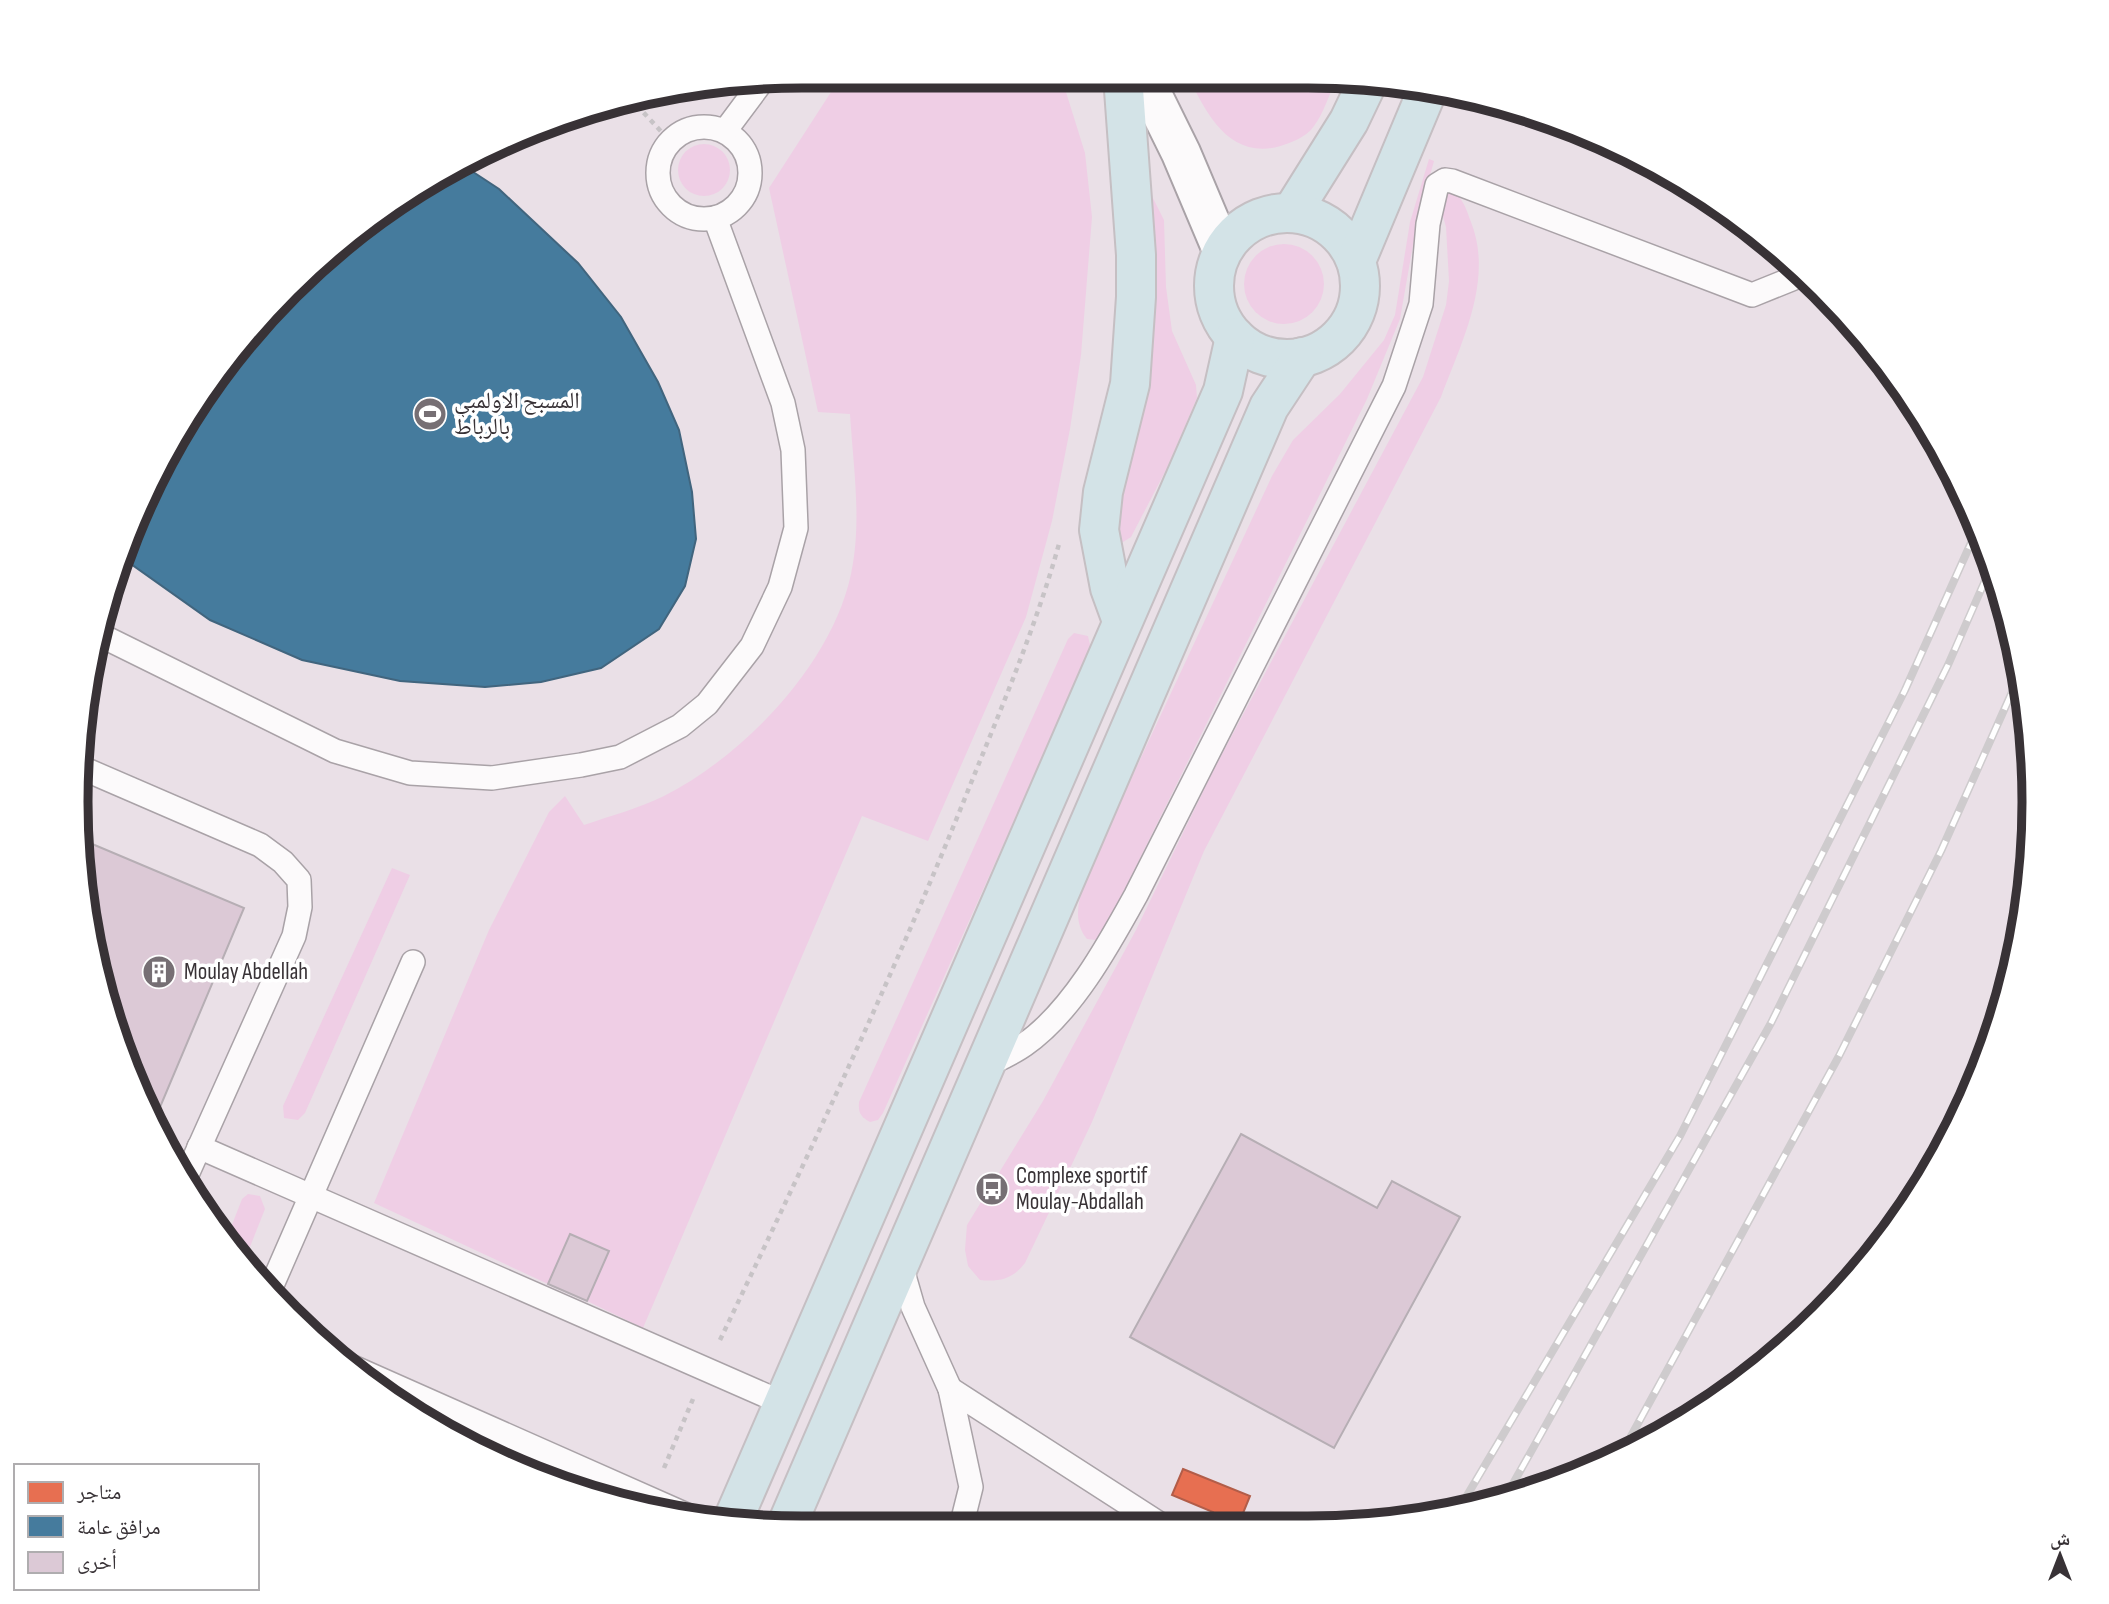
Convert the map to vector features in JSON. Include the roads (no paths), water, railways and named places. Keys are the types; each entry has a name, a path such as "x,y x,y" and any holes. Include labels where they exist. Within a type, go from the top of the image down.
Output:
{"highway":[{"path":"1122,621 1110,589 1099,530 1103,492 1130,384 1136,297 1136,255 1124,88"},
{"path":"1292,212 1349,121 1363,90"},
{"path":"1356,261 1424,98"},
{"path":"1292,212 1313,217 1332,228 1346,242 1356,261 1360,281 1358,302 1351,322 1338,338 1321,350 1302,357 1280,359 1260,354 1235,337 1217,311 1213,290 1222,250 1235,233 1252,221 1272,214 1292,212"},
{"path":"736,1513 1223,391 1235,337"},
{"path":"791,1516 1269,407 1302,357"}],"street":[{"path":"1149,88 1181,153 1222,250"}],"lane":[{"path":"725,131 756,89"},
{"path":"695,127 725,131 747,154 750,170 748,186 741,200 730,211 715,218 685,215 673,208 658,182 657,167 661,153 681,131 695,127"},
{"path":"984,1067 1025,1044 1058,1014 1108,946 1136,895 1394,386 1421,304 1428,224 1437,185 1445,180 1452,181 1752,295 1792,279"},
{"path":"107,638 335,751 410,773 492,778 581,765 620,757 680,726 707,704 752,646 780,587 796,528 793,450 783,403 715,218"},
{"path":"89,771 260,845 283,862 299,880 300,907 294,936 189,1169"},
{"path":"274,1282 413,962"},
{"path":"199,1147 785,1404"},
{"path":"900,1262 913,1307 950,1389 971,1487 964,1516"},
{"path":"383,1381 656,1501"},
{"path":"950,1389 1149,1516"}],"railway":[{"path":"1465,1498 1680,1136 1905,690 1972,541"},
{"path":"1512,1486 1771,1023 1948,665 1986,579"},
{"path":"1629,1440 1839,1056 1941,851 2012,691"}],"place":[{"name":"المسبح الاولمبي بالرباط","path":"430,414"},
{"name":"Moulay Abdellah","path":"159,972"},
{"name":"Complexe sportif Moulay-Abdallah","path":"992,1189"}]}
